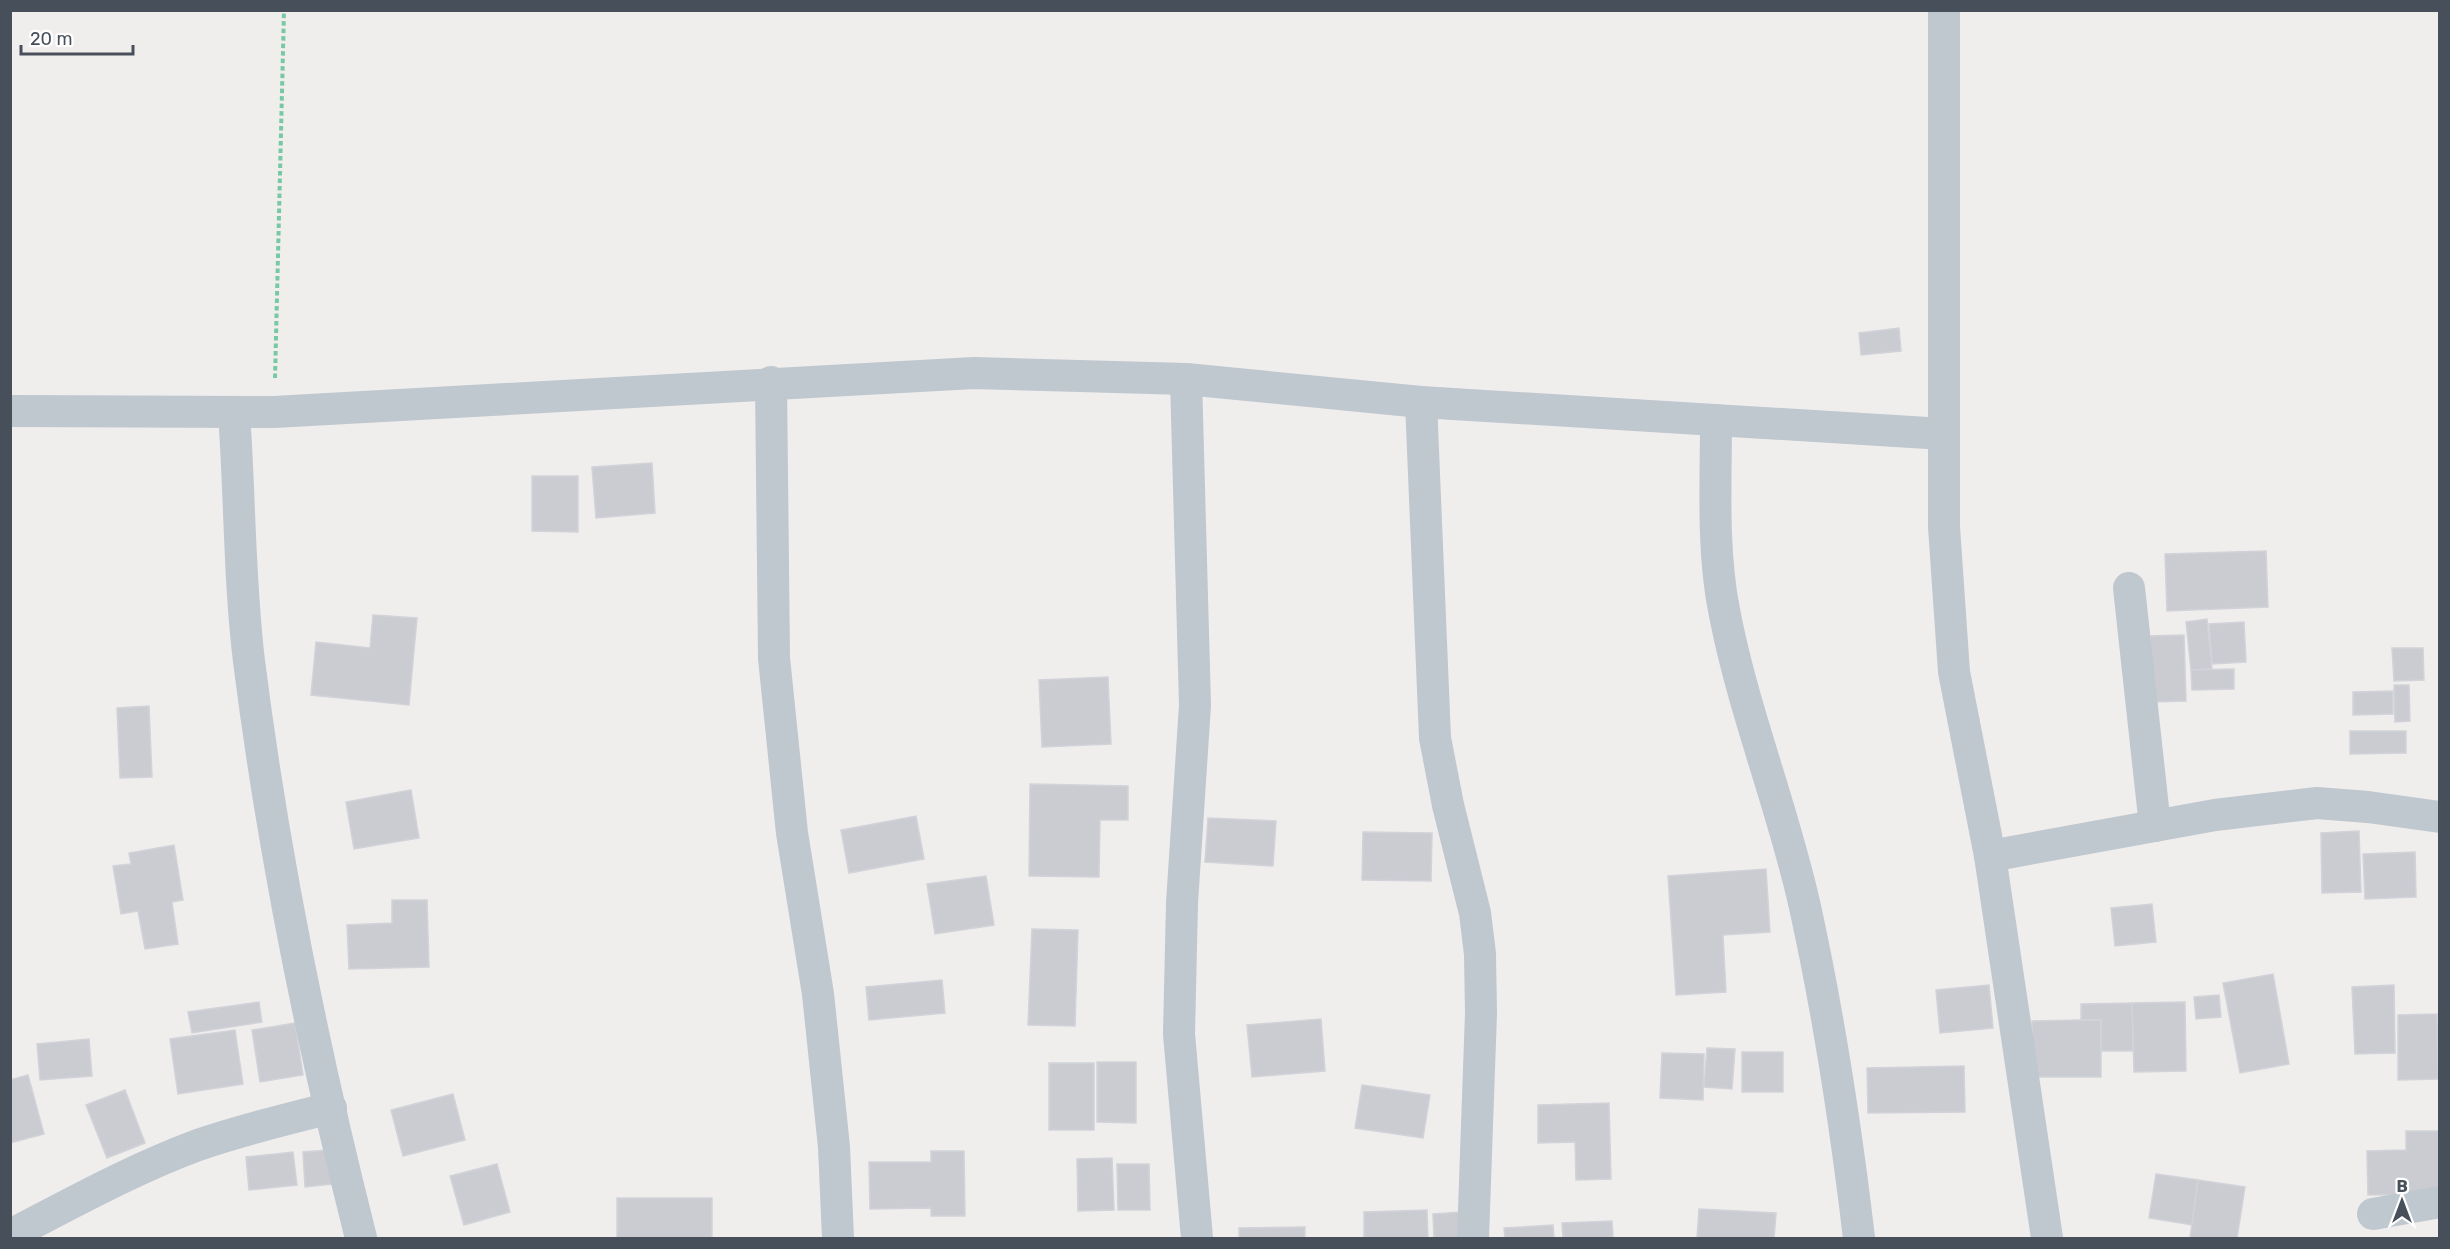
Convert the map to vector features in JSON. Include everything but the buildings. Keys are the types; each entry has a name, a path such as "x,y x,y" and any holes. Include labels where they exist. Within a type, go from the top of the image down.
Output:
{"street":[{"path":"1944,10 1944,527 1954,672 1990,856 2047,1239"},
{"path":"10,411 274,412 398,407 771,382 974,373 1186,379 1421,402 1944,434"},
{"path":"1186,379 1195,705 1179,990 1180,1045 1197,1239"},
{"path":"771,382 774,658 792,833 818,994 834,1147 838,1239"},
{"path":"1421,402 1435,738 1448,805 1475,913 1479,954 1481,1013 1473,1239"},
{"path":"234,413 241,561 249,660 276,834 331,1108 361,1239"},
{"path":"1716,420 1716,522 1723,608 1739,678 1786,830 1805,909 1835,1072 1859,1239"},
{"path":"2129,588 2155,826"},
{"path":"1990,856 2214,815 2317,804 2368,807 2439,817"},
{"path":"10,1235 130,1173 196,1146 261,1125 331,1108"},
{"path":"2373,1214 2439,1202"}],"path":[{"path":"274,412 284,10"}]}
